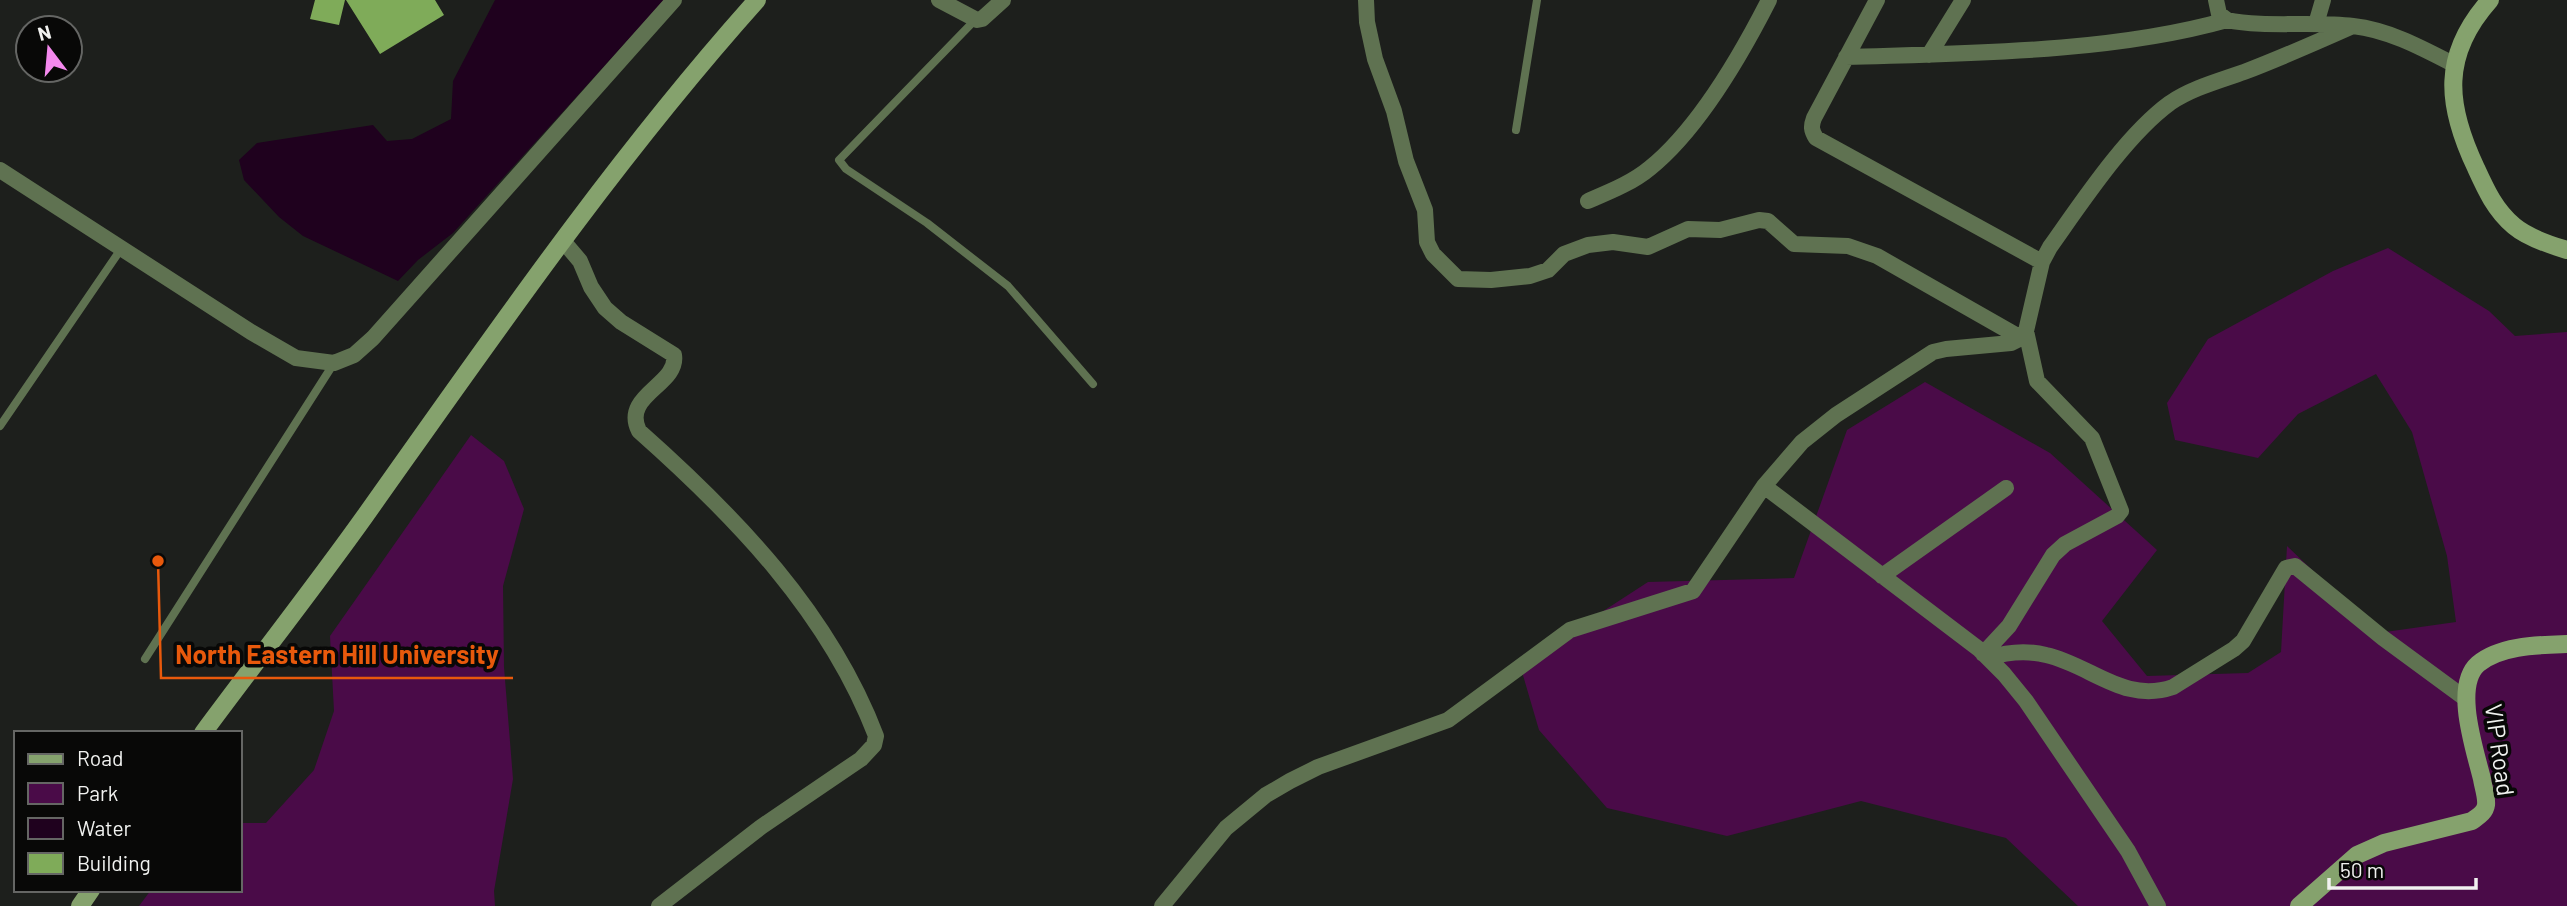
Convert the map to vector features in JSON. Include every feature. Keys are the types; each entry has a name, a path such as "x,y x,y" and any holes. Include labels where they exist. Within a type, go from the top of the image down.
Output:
{"street":[{"path":"0,170 296,359 334,363 354,355 373,338 674,0"},
{"path":"204,731 364,518 563,241 664,109 757,0"},
{"path":"939,0 975,20 982,19 1003,0"},
{"path":"1366,0 1367,22 1375,59 1394,111 1406,161 1425,210 1427,242 1433,254 1458,279 1491,280 1530,276 1548,270 1564,254 1588,245 1613,242 1648,247 1688,229 1720,230 1759,220 1768,221 1794,244 1848,246 1877,256 2024,335"},
{"path":"1588,201 1624,185 1672,147 1734,62 1769,0"},
{"path":"1877,0 1811,125 1816,138 2042,261"},
{"path":"1928,55 1963,0"},
{"path":"2216,0 2219,13 2227,20"},
{"path":"2316,24 2323,0"},
{"path":"2490,0 2462,39 2455,65 2451,89 2458,121 2489,197 2516,228 2567,250"},
{"path":"1846,57 1928,55 2081,45 2192,30 2227,20 2353,26 2379,31 2407,41 2455,65"},
{"path":"1985,656 2008,626 2053,555 2065,544 2117,516 2121,511 2092,438 2037,381 2024,335 2042,261 2092,188 2140,133 2171,103 2191,92 2303,49 2353,26"},
{"path":"563,241 580,261 591,287 605,308 621,322 674,355 672,369 638,407 635,423 639,431 701,487 798,595 841,661 876,736 874,745 861,759 761,827 659,906"},
{"path":"1162,906 1226,828 1266,796 1290,781 1318,767 1448,720 1570,630 1693,591 1764,486 1795,449 1817,429 1919,360 1933,352 1946,349 2011,343 2024,335"},
{"path":"1764,486 1985,656 2026,701 2128,851 2158,906"},
{"path":"1882,576 2007,488"},
{"path":"1985,656 2026,652 2047,655 2137,692 2173,687 2243,641 2286,568 2295,566 2383,638 2466,699"},
{"name":"VIP Road","path":"2299,906 2357,855 2384,843 2472,821 2482,814 2486,805 2485,793 2469,722 2465,689 2469,677 2478,664 2500,653 2536,646 2567,644"}],"lane":[{"path":"1516,130 1537,0"},
{"path":"975,20 839,160 846,169 927,223 1007,286 1093,384"},
{"path":"0,426 121,249"},
{"path":"145,659 334,363"}],"green space":[{"path":"2388,248 2489,311 2515,336 2567,332 2567,906 2078,906 2006,838 1861,801 1727,836 1607,808 1539,730 1520,665 1648,582 1794,578 1847,430 1925,382 2050,453 2157,550 2102,621 2147,676 2248,673 2281,652 2287,546 2378,633 2456,622 2447,556 2412,432 2376,374 2298,414 2258,458 2175,440 2167,403 2208,339 2333,271"},
{"path":"471,435 504,461 524,509 503,586 504,667 513,779 494,891 495,906 139,906 150,892 242,892 242,823 266,823 314,770 334,711 330,636"}],"water":[{"path":"495,0 664,0 453,233 418,260 398,281 303,236 279,217 244,180 239,160 257,143 373,125 387,141 412,139 451,119 453,81"}],"building":[{"path":"315,0 345,0 339,25 310,19"},
{"path":"346,0 435,0 444,15 380,54"}],"place":[{"name":"North Eastern Hill University","path":"158,561"}]}
